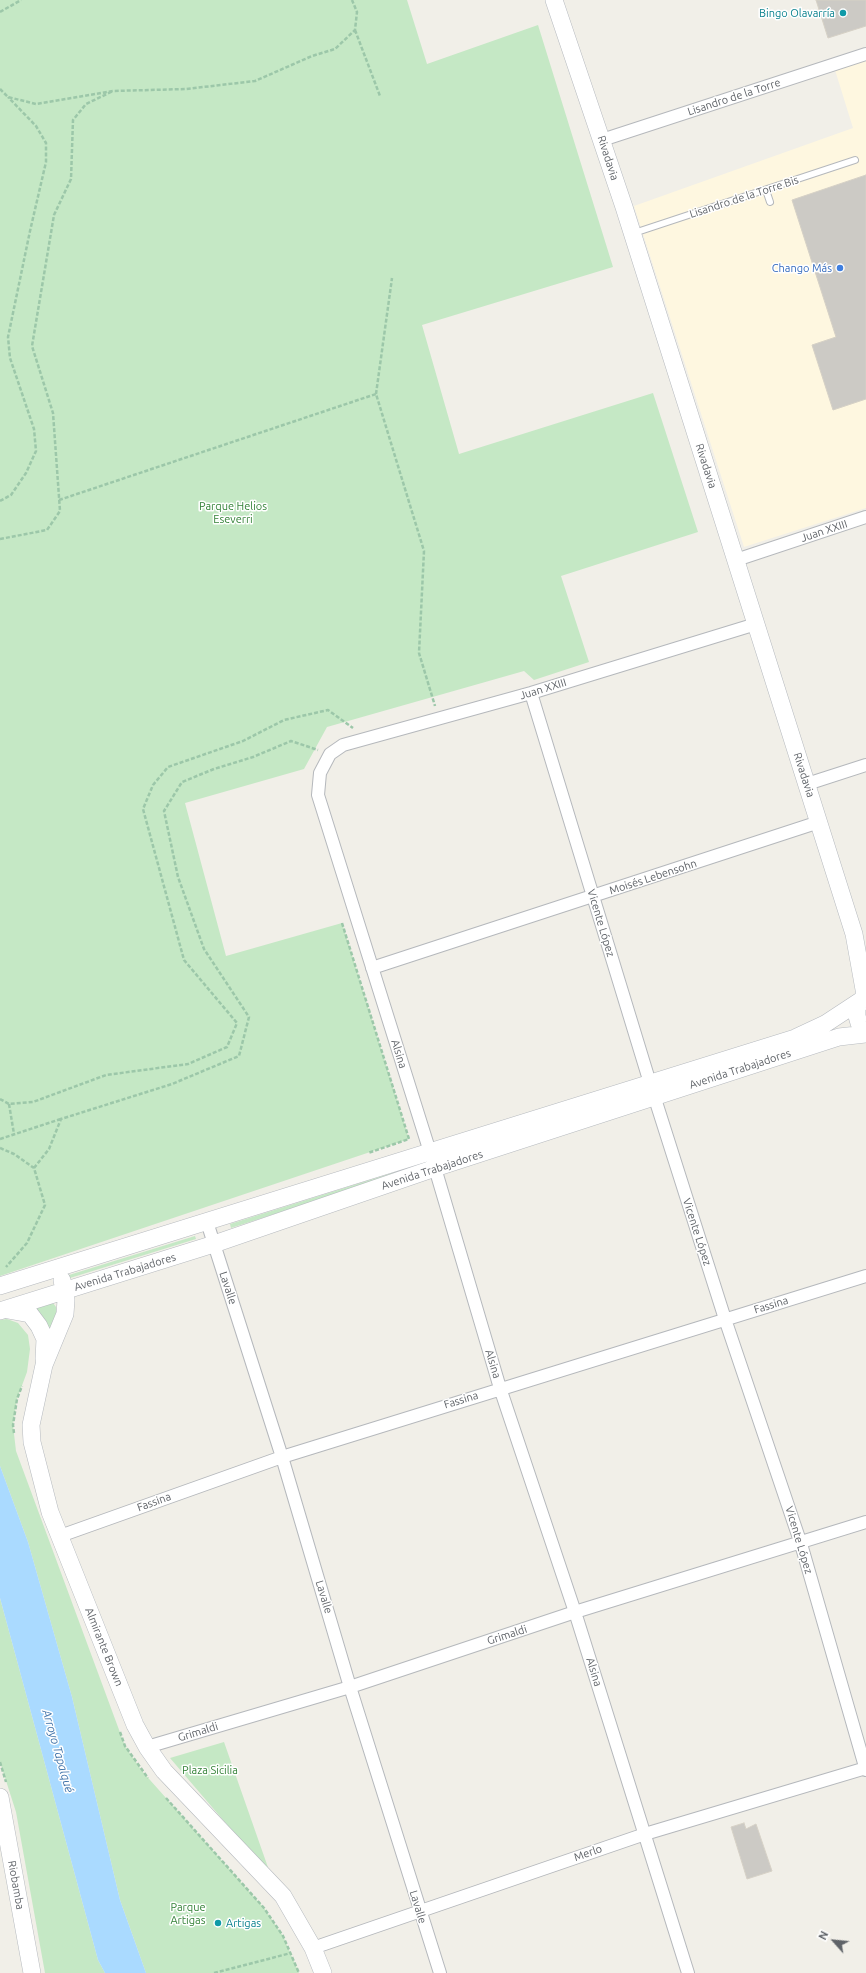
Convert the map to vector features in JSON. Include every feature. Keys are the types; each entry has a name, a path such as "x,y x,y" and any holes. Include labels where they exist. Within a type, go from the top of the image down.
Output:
{"main road":[{"name":"Rivadavia","path":"554,0 602,140 854,934 866,958"},
{"name":"Rivadavia","path":"854,934 863,997 857,1016 859,1023 866,1031"},
{"name":"Avenida Trabajadores","path":"3,1310 214,1244 435,1168 795,1038 825,1024 863,997"},
{"name":"Avenida Trabajadores","path":"0,1286 429,1151 839,1037 866,1034"},
{"name":"Almirante Brown","path":"60,1267 66,1300 65,1314 44,1365 31,1425 32,1442 50,1512 136,1725 147,1747 164,1771 283,1896 313,1948 323,1973"},
{"path":"3,1310 30,1314 39,1326 45,1339 44,1365"},
{"name":"Riobamba","path":"0,1797 32,1973"}],"street":[{"name":"Lisandro de la Torre","path":"602,140 866,54"},
{"name":"Juan XXIII","path":"736,560 866,517"},
{"name":"Juan XXIII","path":"330,754 343,745 531,693 756,624"},
{"name":"Vicente López","path":"531,693 652,1090 725,1319 801,1544 866,1769"},
{"name":"Alsina","path":"330,754 320,773 318,795 435,1168 500,1388 576,1612 688,1973"},
{"path":"806,784 866,765"},
{"name":"Moisés Lebensohn","path":"372,968 819,822"},
{"name":"Lavalle","path":"207,1222 282,1456 350,1687 440,1973"},
{"name":"Fassina","path":"60,1536 282,1456 866,1276"},
{"name":"Grimaldi","path":"147,1747 350,1687 576,1612 801,1544 866,1522"},
{"name":"Merlo","path":"313,1948 645,1834 866,1769"}],"lane":[{"name":"Lisandro de la Torre Bis","path":"632,234 855,160"},
{"path":"766,190 770,202"}],"path":[{"path":"0,12 22,0"},
{"path":"352,0 357,12 355,30 380,96"},
{"path":"8,97 36,104 113,91 186,89 255,81 312,56 335,49 355,30"},
{"path":"0,89 36,126 46,143 46,162 8,337 10,358 34,429 36,451 26,473 11,495 0,501"},
{"path":"0,539 47,530 60,512 53,413 32,346 54,215 71,179 73,120 86,104 113,91"},
{"path":"392,278 376,394 424,551 419,652 438,718"},
{"path":"59,500 376,394"},
{"path":"0,1099 9,1104 33,1102 106,1075 188,1064 227,1047 237,1023 184,960 143,809 152,785 168,768 243,741 284,720 328,710 366,738"},
{"path":"0,1139 172,1084 238,1056 249,1017 204,949 178,878 164,811 182,782 214,769 253,757 291,741 330,754"},
{"path":"342,923 409,1139 364,1154"},
{"path":"9,1104 14,1134"},
{"path":"34,1168 49,1149 61,1119"},
{"path":"0,1148 14,1154 34,1168 45,1205 27,1243 4,1268"},
{"path":"214,1973 291,1953 299,1973"}],"shaded area":[{"path":"866,59 866,508 744,547 634,206 853,128 835,70"}],"green space":[{"name":"Parque Helios Eseverri","path":"0,0 407,0 427,64 538,25 613,267 422,325 459,454 653,393 698,532 561,576 589,662 534,680 524,671 327,727 304,769 185,803 226,956 342,923 409,1139 0,1276"},
{"path":"408,1168 409,1171 231,1228 230,1224"},
{"path":"195,1236 196,1239 70,1278 69,1275"},
{"path":"53,1303 56,1307 57,1314 51,1334 37,1311 37,1307"},
{"name":"Parque Artigas","path":"7,1319 18,1323 28,1335 30,1349 27,1372 17,1399 13,1425 16,1451 125,1746 142,1771 264,1908 283,1936 299,1973 146,1973 120,1900 72,1697 28,1542 0,1466 0,1320"},
{"path":"0,1598 98,1960 105,1973 45,1973 16,1812 0,1762"},
{"name":"Plaza Sicilia","path":"224,1742 271,1876 170,1758"}],"water":[{"name":"Arroyo Tapalqué","path":"0,1466 28,1542 72,1697 120,1900 146,1973 105,1973 98,1960 0,1598"}],"building":[{"name":"Bingo Olavarría","path":"816,0 866,0 866,26 828,38"},
{"name":"Chango Más","path":"866,175 866,399 833,410 812,345 836,337 792,200"},
{"path":"744,1823 746,1829 756,1824 772,1871 747,1879 731,1827"}],"place":[{"name":"Bingo Olavarría","path":"843,13"},
{"name":"Chango Más","path":"840,268"},
{"name":"Artigas","path":"218,1923"}]}
